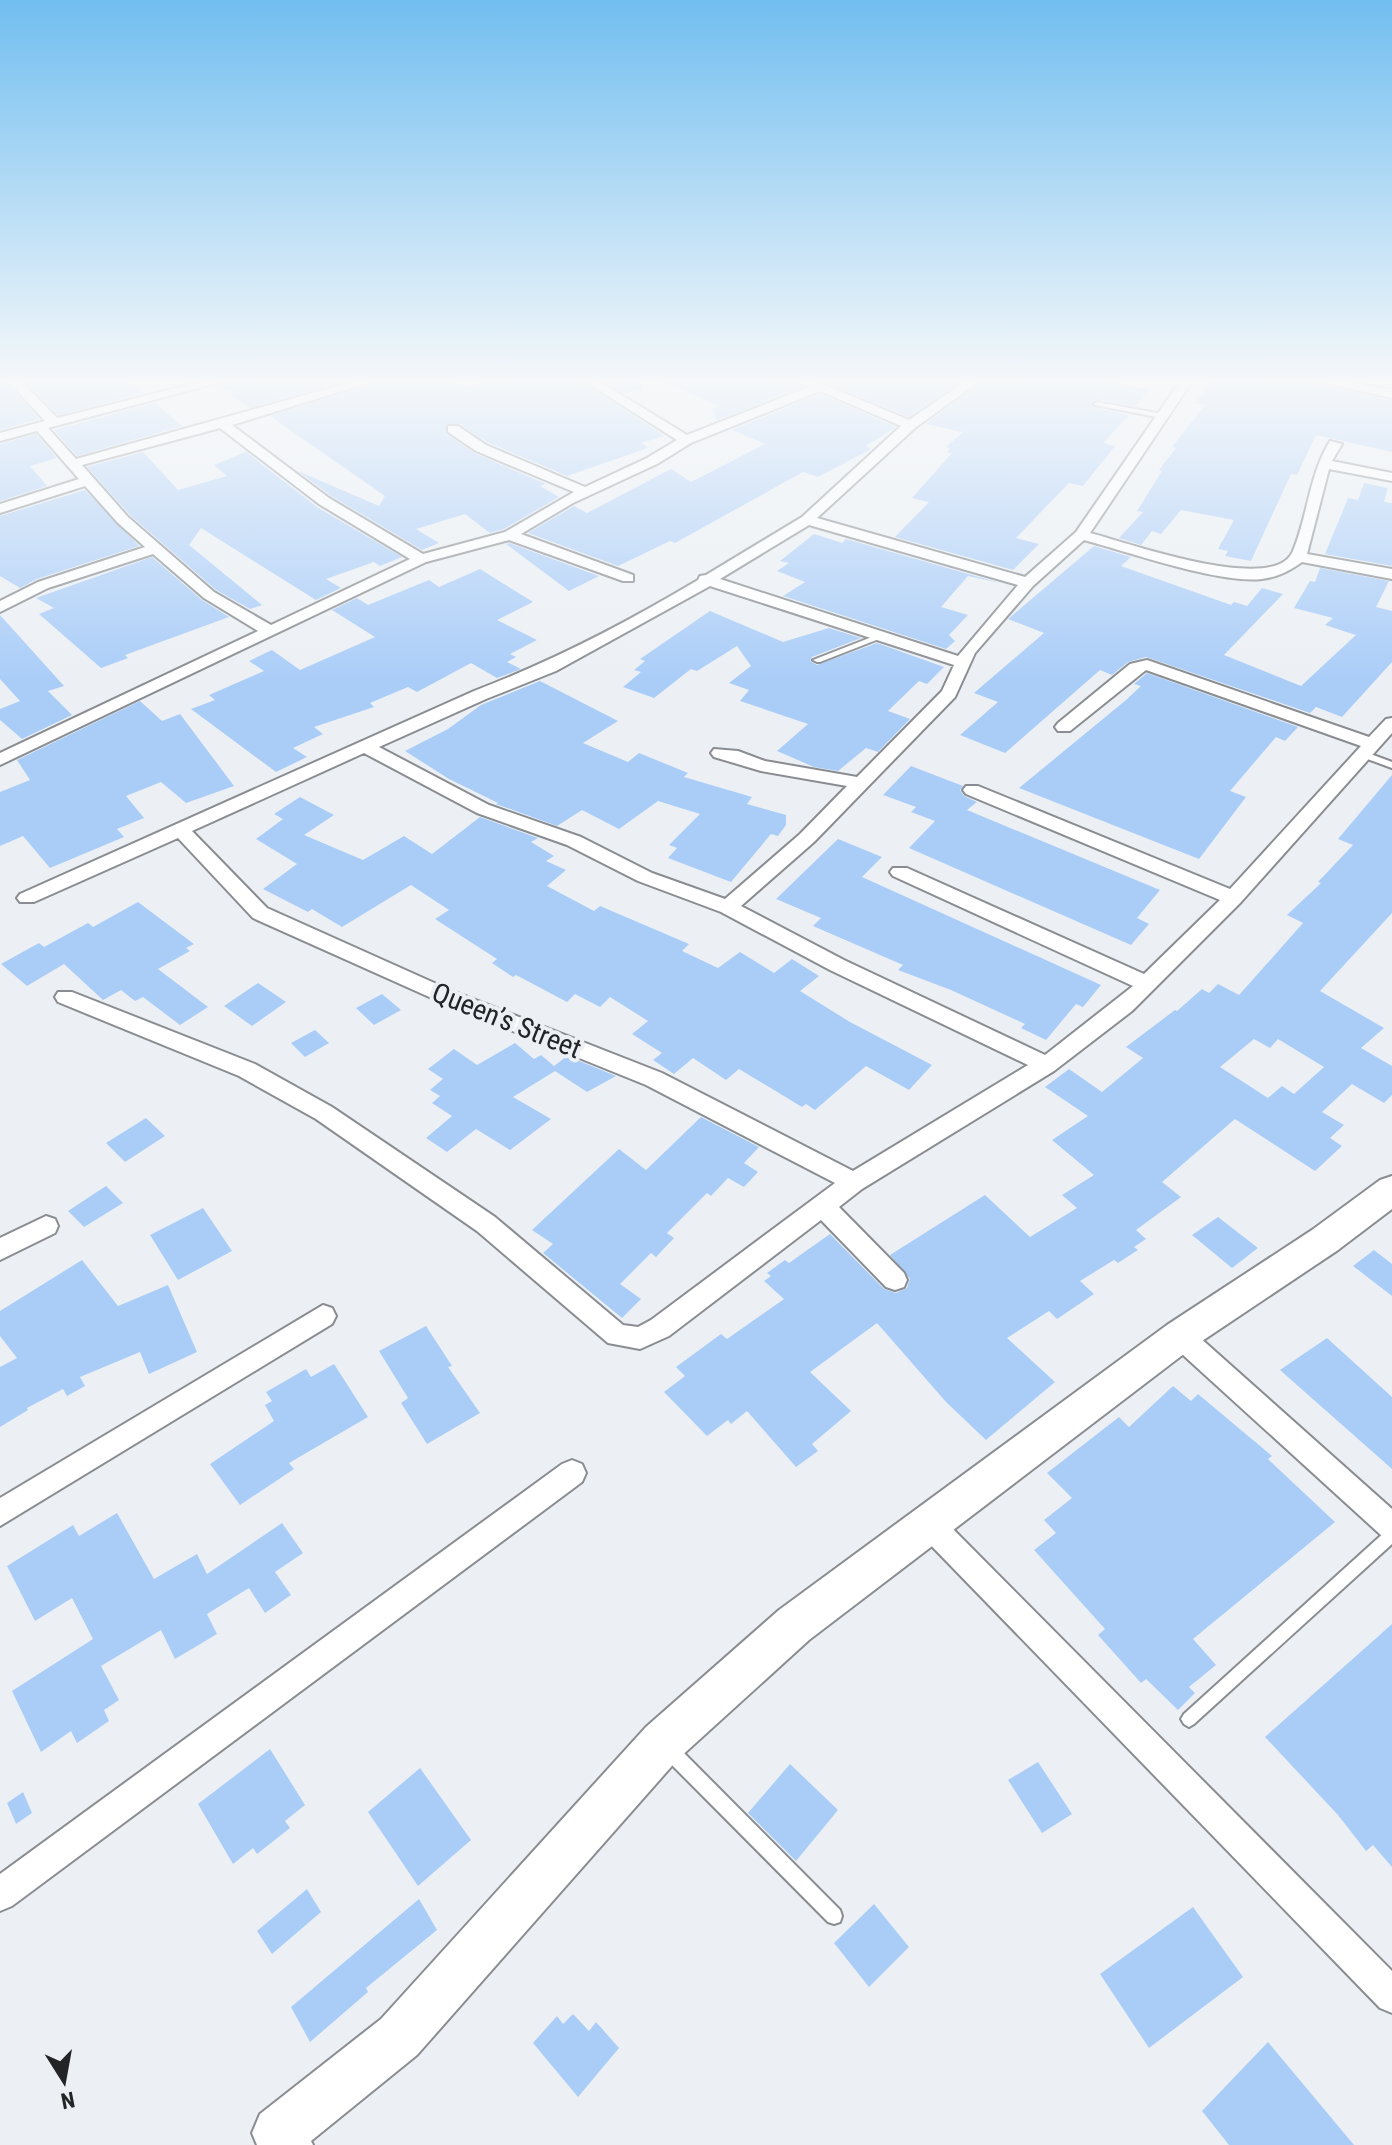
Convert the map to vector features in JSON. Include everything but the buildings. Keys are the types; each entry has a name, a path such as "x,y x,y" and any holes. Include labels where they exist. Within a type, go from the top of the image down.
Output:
{"street":[{"path":"297,480 324,501 421,559"},
{"path":"557,480 585,492"},
{"path":"0,760 421,559 510,535 611,480"},
{"path":"27,898 480,695 550,668 664,607 705,579 807,520 850,480"},
{"path":"728,907 795,849 949,693 968,652 1028,583 1081,535 1118,480"},
{"path":"1081,535 1231,574 1261,575 1280,571 1299,557 1320,480"},
{"path":"0,509 86,481 123,520 209,595 270,631"},
{"path":"807,520 1028,583"},
{"path":"510,535 628,578"},
{"path":"0,607 43,585 155,548"},
{"path":"1299,557 1392,574"},
{"path":"705,579 963,663"},
{"path":"1064,727 1136,667 1147,665 1369,750"},
{"path":"65,997 247,1070 324,1113 486,1224 617,1335 640,1338 660,1328 854,1182 1046,1065 1125,1006 1234,898 1392,723"},
{"path":"366,747 483,809 574,841 645,877 728,907 837,965 983,1032 1046,1065"},
{"path":"720,753 738,756 761,766 860,783"},
{"path":"972,790 1234,898"},
{"name":"Queen’s Street","path":"181,830 260,913 443,995 654,1079 854,1182"},
{"path":"900,872 1147,984"},
{"path":"277,2141 399,2037 662,1743 794,1625 1180,1336 1325,1240 1392,1190"},
{"path":"823,1206 895,1280"},
{"path":"0,1250 46,1226"},
{"path":"0,1513 323,1316"},
{"path":"1180,1336 1392,1527"},
{"path":"0,1894 572,1473"},
{"path":"929,1524 1392,1996"}],"lane":[{"path":"817,660 880,637"},
{"path":"1369,750 1392,765"},
{"path":"1189,1719 1392,1535"},
{"path":"662,1743 834,1916"}]}
